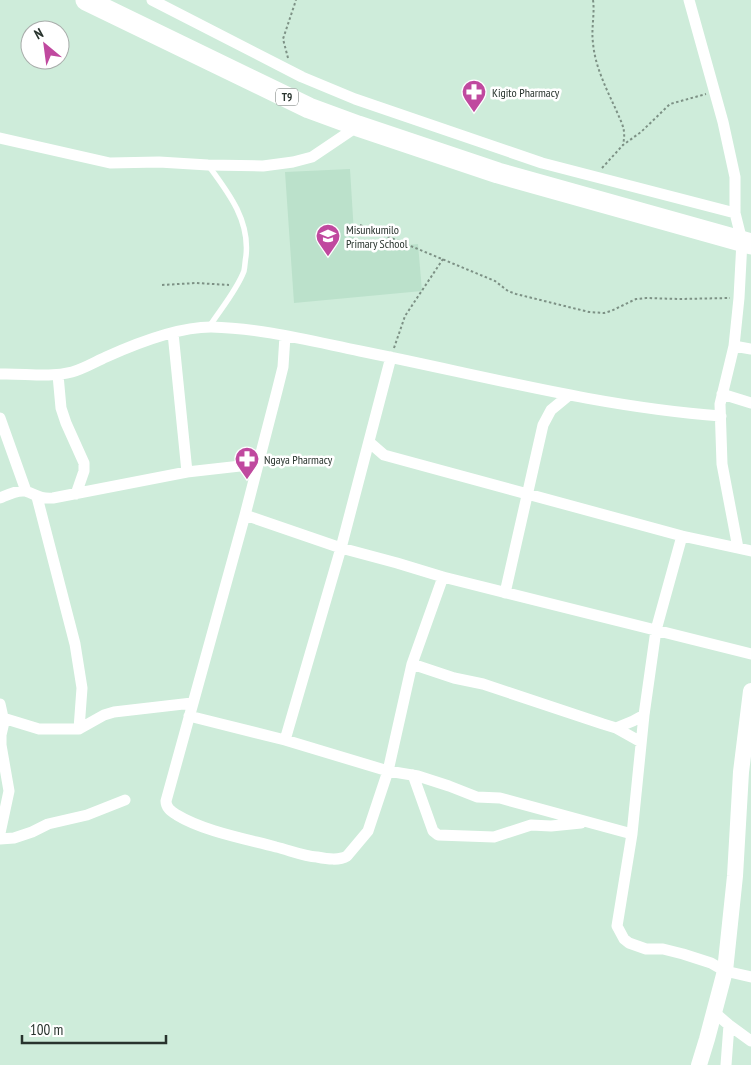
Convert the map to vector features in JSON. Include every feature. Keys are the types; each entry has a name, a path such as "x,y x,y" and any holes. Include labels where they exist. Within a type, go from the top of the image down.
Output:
{"highway":[{"name":"T9","path":"86,0 309,108 498,173 746,243"}],"street":[{"path":"152,0 292,72 356,99 542,163 736,212"},
{"path":"688,0 714,92 735,177 736,212 746,243 734,346 720,404 722,464 738,548"},
{"path":"0,138 110,163 159,162 263,166 312,157 358,126"},
{"path":"0,374 58,375 74,372 137,343 173,333 209,327 241,329 285,336 568,396 644,408 721,416"},
{"path":"173,333 187,472"},
{"path":"285,336 283,367 245,515 166,801 167,807 178,816 205,827 251,841 316,857 343,858 353,851 368,830 388,771 412,664 443,578"},
{"path":"734,346 751,349"},
{"path":"285,740 341,548 391,357"},
{"path":"58,375 61,408 84,463 84,471 76,494"},
{"path":"722,394 751,403"},
{"path":"504,593 543,425 551,410 568,396"},
{"path":"0,418 26,491"},
{"path":"369,442 384,455 682,536 751,551"},
{"path":"363,462 384,455"},
{"path":"0,498 13,492 26,491 37,497 53,498 187,472 258,464"},
{"path":"37,497 75,644 82,688 79,729"},
{"path":"245,515 341,548 397,562 443,578 751,654"},
{"path":"682,536 656,630 644,715 632,834 616,923 618,930 629,943 646,949 663,949 711,963 725,971 751,977"},
{"path":"412,664 454,678 483,684 616,728 641,742"},
{"path":"699,1065 725,971 735,876 741,772 751,691"},
{"path":"3,718 39,729 79,729 104,715 192,703"},
{"path":"0,704 3,718 1,745 9,791 0,834"},
{"path":"616,728 633,722 644,715"},
{"path":"189,716 285,740 388,771 413,775 477,797 500,798 632,834"},
{"path":"413,775 434,831 438,835 494,837 531,825 551,826 588,822"},
{"path":"0,839 14,838 48,824 87,815 125,800"},
{"path":"714,1012 751,1041"},
{"path":"726,1065 729,1025"}],"lane":[{"path":"208,165 235,203 245,230 247,248 244,270 209,327"}],"path":[{"path":"292,72 283,39 296,0"},
{"path":"593,0 592,41 594,53 606,87 625,129 623,145"},
{"path":"593,176 623,145 641,132 670,104 714,92"},
{"path":"360,225 495,281 508,291 589,312 611,311 636,299 646,298 739,298"},
{"path":"391,357 405,316 443,259"},
{"path":"162,285 196,283 236,285"}],"shaded area":[{"path":"350,169 355,250 418,244 422,291 294,303 285,172"}],"place":[{"name":"Kigito Pharmacy","path":"474,113"},
{"name":"Misunkumilo Primary School","path":"328,257"},
{"name":"Ngaya Pharmacy","path":"247,480"}]}
